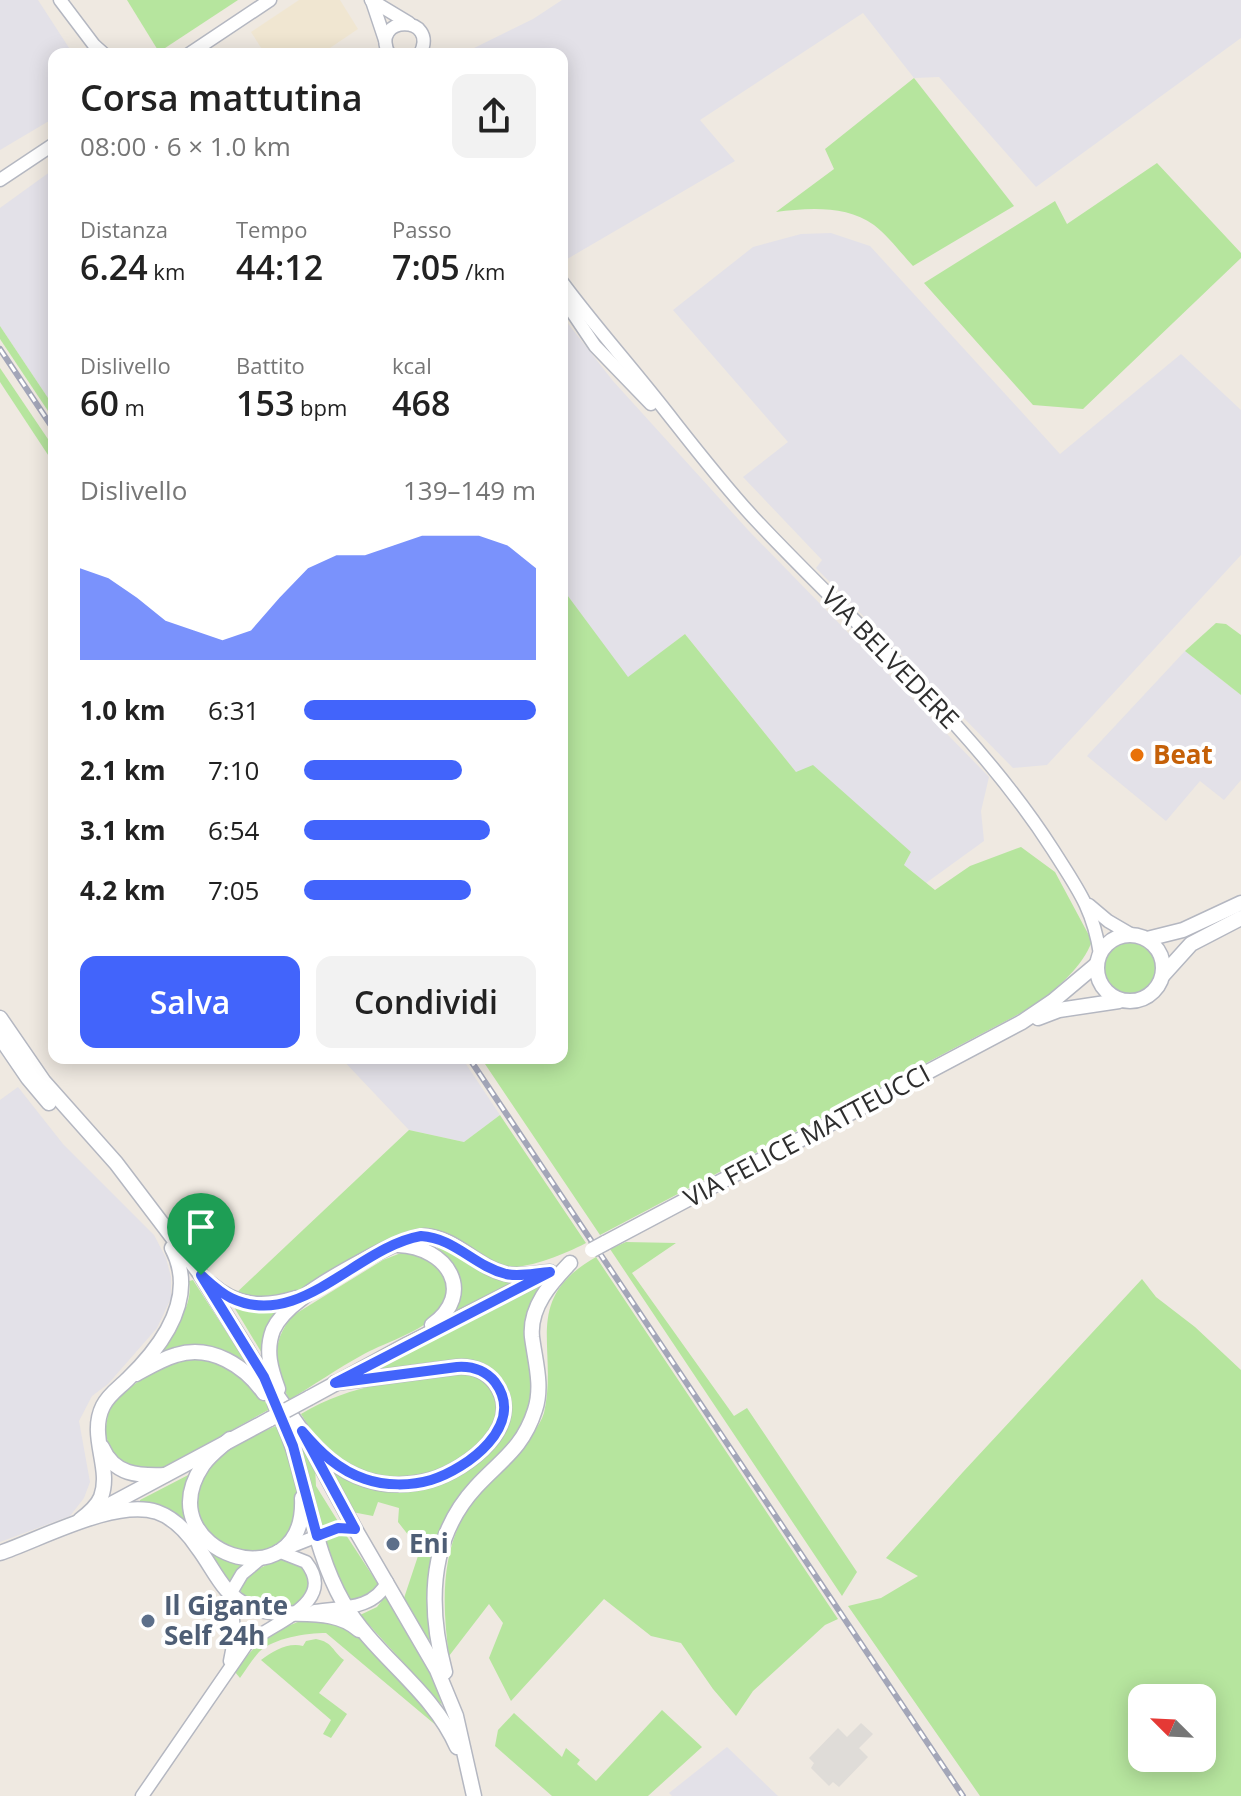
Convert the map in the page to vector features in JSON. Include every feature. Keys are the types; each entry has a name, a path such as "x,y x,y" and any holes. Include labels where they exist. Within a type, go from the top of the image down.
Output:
{"main road":[{"path":"1132,935 1147,939 1183,930 1241,903"},
{"name":"VIA FELICE MATTEUCCI","path":"1022,1022 1059,1010 1143,1000 1191,944 1241,918"},
{"name":"VIA FELICE MATTEUCCI","path":"570,1263 1022,1022 1053,1001 1116,938 1132,935"},
{"path":"1147,939 1161,954 1163,975"},
{"path":"1098,959 1097,976 1102,987 1110,996 1121,1001"},
{"path":"0,1018 44,1082 116,1163 201,1275 264,1377 297,1462 328,1573 346,1606 447,1725 473,1792"},
{"path":"0,1037 28,1078 60,1115 110,1170 150,1206 180,1263 181,1300 167,1331 129,1378 106,1400 97,1421 102,1496 80,1520"},
{"path":"277,1411 270,1367 270,1340 282,1315 304,1296 394,1245 416,1237 433,1237 452,1244 505,1274 518,1276 550,1272"},
{"path":"394,1245 409,1245 432,1252 448,1269 453,1280 452,1295 440,1319 408,1344"},
{"path":"0,1553 80,1520 169,1475 277,1411 570,1263"},
{"path":"473,1792 435,1634 433,1593 437,1564 444,1539 457,1512 476,1488 517,1448 528,1429 536,1406 538,1386 532,1323 544,1295 570,1263"},
{"path":"201,1275 227,1296 247,1304 274,1305 304,1296"},
{"path":"129,1378 178,1354 212,1354 231,1361 257,1382 277,1411 302,1431 327,1458 348,1472 381,1483 411,1483 437,1478 472,1460 489,1443 503,1415 503,1402 496,1383 474,1368 457,1367 335,1383"},
{"path":"302,1431 355,1529 427,1650 456,1716"},
{"path":"97,1435 104,1453 112,1464 123,1471 138,1476 169,1475"},
{"path":"230,1439 210,1456 200,1471 192,1494 193,1516 199,1529 217,1550 242,1559 260,1559 278,1551 292,1538 302,1518 297,1462"},
{"path":"80,1520 126,1509 157,1511 181,1527 195,1543 229,1596 260,1611 339,1619 355,1626 389,1658"}],"street":[{"path":"60,0 97,48"},
{"path":"198,48 270,0"},
{"path":"372,1 418,28 423,38 421,48"},
{"path":"372,1 388,48"},
{"path":"388,48 392,28 411,24"},
{"path":"0,180 48,148"},
{"name":"VIA BELVEDERE","path":"568,290 677,428 754,518 996,769 1022,802 1087,903 1095,927 1098,959"},
{"path":"568,305 591,331 601,332 600,342 625,379"},
{"name":"VIA BELVEDERE","path":"568,306 595,346 677,428"},
{"name":"VIA BELVEDERE","path":"1087,903 1108,921 1132,935"},
{"path":"278,1551 338,1528 355,1529"},
{"path":"142,1796 246,1645 256,1635 296,1614 306,1605 313,1592 315,1580 312,1570 306,1562 278,1551"},
{"path":"222,1682 234,1646 229,1596 242,1574 260,1559"},
{"path":"296,1614 368,1603 381,1594 387,1582"}],"shaded area":[{"path":"0,0 38,0 69,48 48,48 48,122 0,150"},
{"path":"299,0 340,0 358,29 330,48 261,48 251,32"},
{"path":"562,0 1241,0 1241,38 1036,187 939,77 914,78 863,13 700,120 735,161 568,258 568,48 474,48 533,19"},
{"path":"48,173 48,398 0,326 0,208"},
{"path":"831,233 870,246 1060,454 1181,354 1241,410 1241,555 1047,765 1013,768 816,568 822,560 743,477 788,442 673,310 753,247 801,234"},
{"path":"568,324 613,381 749,531 989,777 981,811 984,841 926,883 904,865 911,852 796,772 685,634 628,678 568,596"},
{"path":"1185,651 1241,695 1241,780 1224,800 1200,781 1166,821 1087,756"},
{"path":"347,1064 466,1064 500,1115 464,1142 409,1130"},
{"path":"18,1087 63,1144 154,1235 166,1258 171,1277 171,1298 157,1328 108,1384 92,1396 79,1421 90,1482 84,1498 70,1516 0,1542 0,1100"},
{"path":"861,1723 873,1734 859,1748 868,1757 839,1787 833,1782 829,1786 811,1768 814,1763 809,1758 838,1728 847,1737"},
{"path":"727,1747 778,1796 672,1796 669,1793"}],"green space":[{"path":"127,0 238,0 165,48 157,48"},
{"path":"914,78 1014,206 913,266 874,225 851,214 826,210 776,212 834,169 825,149"},
{"path":"1157,163 1241,253 1241,258 1083,409 1033,405 924,283 1055,201 1067,224"},
{"path":"0,326 48,398 48,411 0,339"},
{"path":"0,368 48,439 48,455 0,382"},
{"path":"568,596 628,677 685,634 796,772 813,765 911,852 904,865 935,890 970,866 1021,847 1055,872 1092,941 1076,968 1038,1004 600,1235 485,1064 568,1064"},
{"path":"1216,623 1226,624 1241,635 1241,695 1185,651"},
{"path":"1130,940 1141,942 1149,948 1155,956 1155,978 1149,986 1141,992 1130,994 1119,992 1111,986 1105,978 1103,967 1105,956 1111,948 1119,942"},
{"path":"500,1115 586,1243 546,1260 504,1268 406,1234 388,1239 297,1292 275,1300 234,1295 409,1130 464,1142"},
{"path":"433,1242 517,1280 450,1315 450,1263"},
{"path":"626,1242 676,1243 632,1273 734,1416 747,1408 857,1572 842,1596 610,1249"},
{"path":"406,1251 431,1256 445,1280 446,1300 437,1315 418,1328 364,1354 289,1400 280,1377 277,1347 292,1316 383,1260"},
{"path":"596,1257 838,1619 825,1625 753,1691 736,1716 681,1643 651,1636 604,1599 511,1701 489,1658 503,1623 489,1604 449,1656 445,1597 454,1539 471,1503 512,1461 542,1418 547,1389 550,1308 558,1290 573,1273"},
{"path":"1142,1279 1156,1297 1195,1327 1241,1370 1241,1796 980,1796 848,1606 881,1598 918,1576 886,1558"},
{"path":"193,1280 245,1361 204,1348 162,1353 188,1302 189,1281"},
{"path":"542,1283 532,1401 525,1424 499,1459 474,1478 449,1512 434,1545 428,1575 427,1610 431,1639 428,1640 404,1598 420,1550 398,1522 399,1508 378,1502 373,1516 352,1512 328,1466 402,1489 495,1442 499,1379 485,1366 473,1361 452,1360 377,1370"},
{"path":"234,1307 261,1312 279,1309 263,1355"},
{"path":"181,1358 211,1361 233,1370 252,1385 270,1409 165,1467 140,1469 126,1465 111,1453 105,1432 109,1409 122,1393 152,1372"},
{"path":"462,1371 478,1375 488,1385 495,1397 497,1410 494,1422 480,1446 458,1463 434,1473 395,1478 356,1470 326,1448 301,1414 360,1389"},
{"path":"279,1425 297,1484 298,1503 292,1526 278,1542 259,1551 219,1544 207,1533 200,1516 198,1495 202,1481 210,1468 235,1446"},
{"path":"298,1437 315,1466 316,1486 339,1523 320,1530"},
{"path":"194,1472 191,1485 206,1548 228,1561 246,1564 229,1585 185,1527 140,1503 140,1500"},
{"path":"339,1533 346,1535 378,1584 368,1599 346,1598 325,1542 328,1537"},
{"path":"281,1559 290,1559 304,1568 309,1586 299,1603 287,1608 271,1607 242,1594 239,1588 252,1573"},
{"path":"386,1595 432,1672 442,1705 360,1615 377,1607"},
{"path":"311,1618 327,1619 353,1630 438,1723 438,1727 326,1633 300,1635 273,1643 259,1652 240,1678 235,1672 267,1637"},
{"path":"316,1639 329,1645 344,1660 319,1693 347,1714 331,1738 323,1734 331,1720 261,1660 281,1648 303,1646 306,1641"},
{"path":"662,1710 702,1747 648,1796 552,1796 495,1746 498,1730 514,1713 562,1757 566,1748 580,1760 577,1764 596,1781"}],"railway":[{"path":"0,349 48,421"},
{"path":"473,1064 963,1796"}],"place":[{"name":"Beat","path":"1137,755"},
{"name":"Eni","path":"393,1544"},
{"name":"Il Gigante Self 24h","path":"148,1621"}],"route":[{"path":"421,1236 448,1242 505,1274 518,1276 550,1272 335,1383 464,1366 483,1372 496,1383 502,1395 503,1415 489,1443 472,1460 437,1478 411,1483 381,1483 348,1472 319,1451 302,1431 355,1529 338,1528 317,1536 293,1446 264,1377 201,1275 232,1299 247,1304 274,1305 304,1296 394,1245 421,1236"}]}
